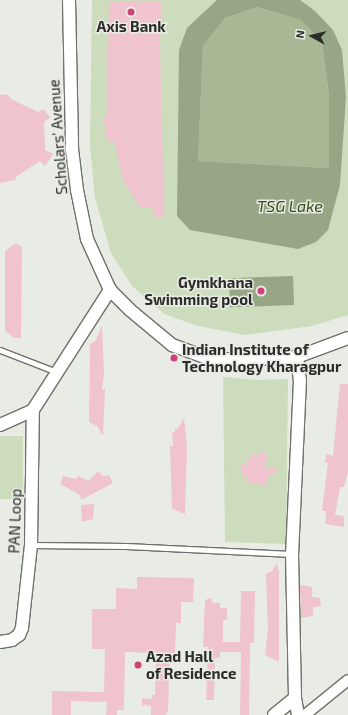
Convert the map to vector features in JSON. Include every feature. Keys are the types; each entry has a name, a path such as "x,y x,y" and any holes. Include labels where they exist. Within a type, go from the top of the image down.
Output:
{"street":[{"name":"Scholars' Avenue","path":"69,0 72,149 77,190 87,239 110,290 130,310 172,345 208,358 234,360 297,357 348,338"},
{"path":"0,424 33,410 110,290"},
{"path":"297,357 300,380 292,554 294,698 298,715"},
{"name":"PAN Loop","path":"0,642 12,640 19,635 22,628 31,545 33,410"},
{"path":"305,715 348,680"},
{"path":"274,715 294,698"}],"lane":[{"path":"0,350 58,372"},
{"path":"31,545 126,546 292,554"}],"shaded area":[{"path":"92,0 348,0 348,315 312,326 245,335 198,326 164,314 132,286 111,253 95,198 90,145"},
{"path":"257,7 301,20 322,42 329,96 329,168 198,161 203,46 225,18"},
{"path":"223,377 256,380 288,379 286,544 225,542"},
{"path":"0,436 23,436 23,499 0,499"}],"water":[{"name":"TSG Lake","path":"217,0 300,0 315,11 333,30 342,50 346,97 340,185 328,230 316,242 298,249 190,230 177,216 179,50 187,28","holes":["257,7 301,20 322,42 329,96 329,168 198,161 203,46 225,18"]},
{"name":"Gymkhana Swimming pool","path":"293,276 294,305 230,307 229,278"}],"building":[{"path":"109,1 162,2 160,43 164,218 154,218 153,207 140,208 123,180 114,141 107,142 104,118 107,114"},
{"path":"7,94 11,99 38,112 44,109 50,118 44,122 45,150 53,154 45,166 40,161 16,177 15,180 0,183 0,95"},
{"path":"16,243 22,247 21,338 14,338 5,331 5,251"},
{"path":"102,325 104,374 102,390 105,389 103,436 97,426 89,422 90,344 96,340"},
{"path":"340,384 348,384 348,471 344,487 340,487 335,515 344,516 344,527 325,524 326,511 322,511 328,463 325,463 326,454 333,456"},
{"path":"184,418 187,447 185,514 172,509 170,446 173,446 172,432 175,432 175,429 178,428"},
{"path":"262,451 268,456 264,467 276,467 276,474 269,473 267,485 247,483 247,477 242,476 242,463 248,466 247,458 251,458 251,454 259,455"},
{"path":"98,471 103,476 109,475 113,483 81,500 80,495 60,484 63,476 76,479 78,476 88,481"},
{"path":"94,504 93,519 82,522 81,505"},
{"path":"277,563 279,572 279,662 265,655 268,629 266,574 272,571"},
{"path":"137,577 194,578 193,602 181,602 181,623 176,623 175,653 170,653 168,711 165,715 151,715 151,706 142,705 142,698 152,699 152,695 155,695 156,653 125,652 124,710 117,710 117,715 106,715 107,702 71,701 71,715 52,715 52,691 104,692 105,649 92,649 92,609 116,609 116,588 137,589"},
{"path":"300,585 312,587 312,597 320,598 321,606 313,607 313,615 301,618"},
{"path":"241,591 255,591 254,643 250,643 249,715 240,715 241,652 220,652 220,658 215,658 214,700 206,700 208,647 203,647 205,600 211,598 213,603 220,603 220,608 227,608 227,620 223,620 223,642 240,642"}],"place":[{"name":"Axis Bank","path":"131,12"},
{"name":"Gymkhana Swimming pool","path":"261,291"},
{"name":"Indian Institute of Technology Kharagpur","path":"174,358"},
{"name":"Azad Hall of Residence","path":"138,665"}]}
